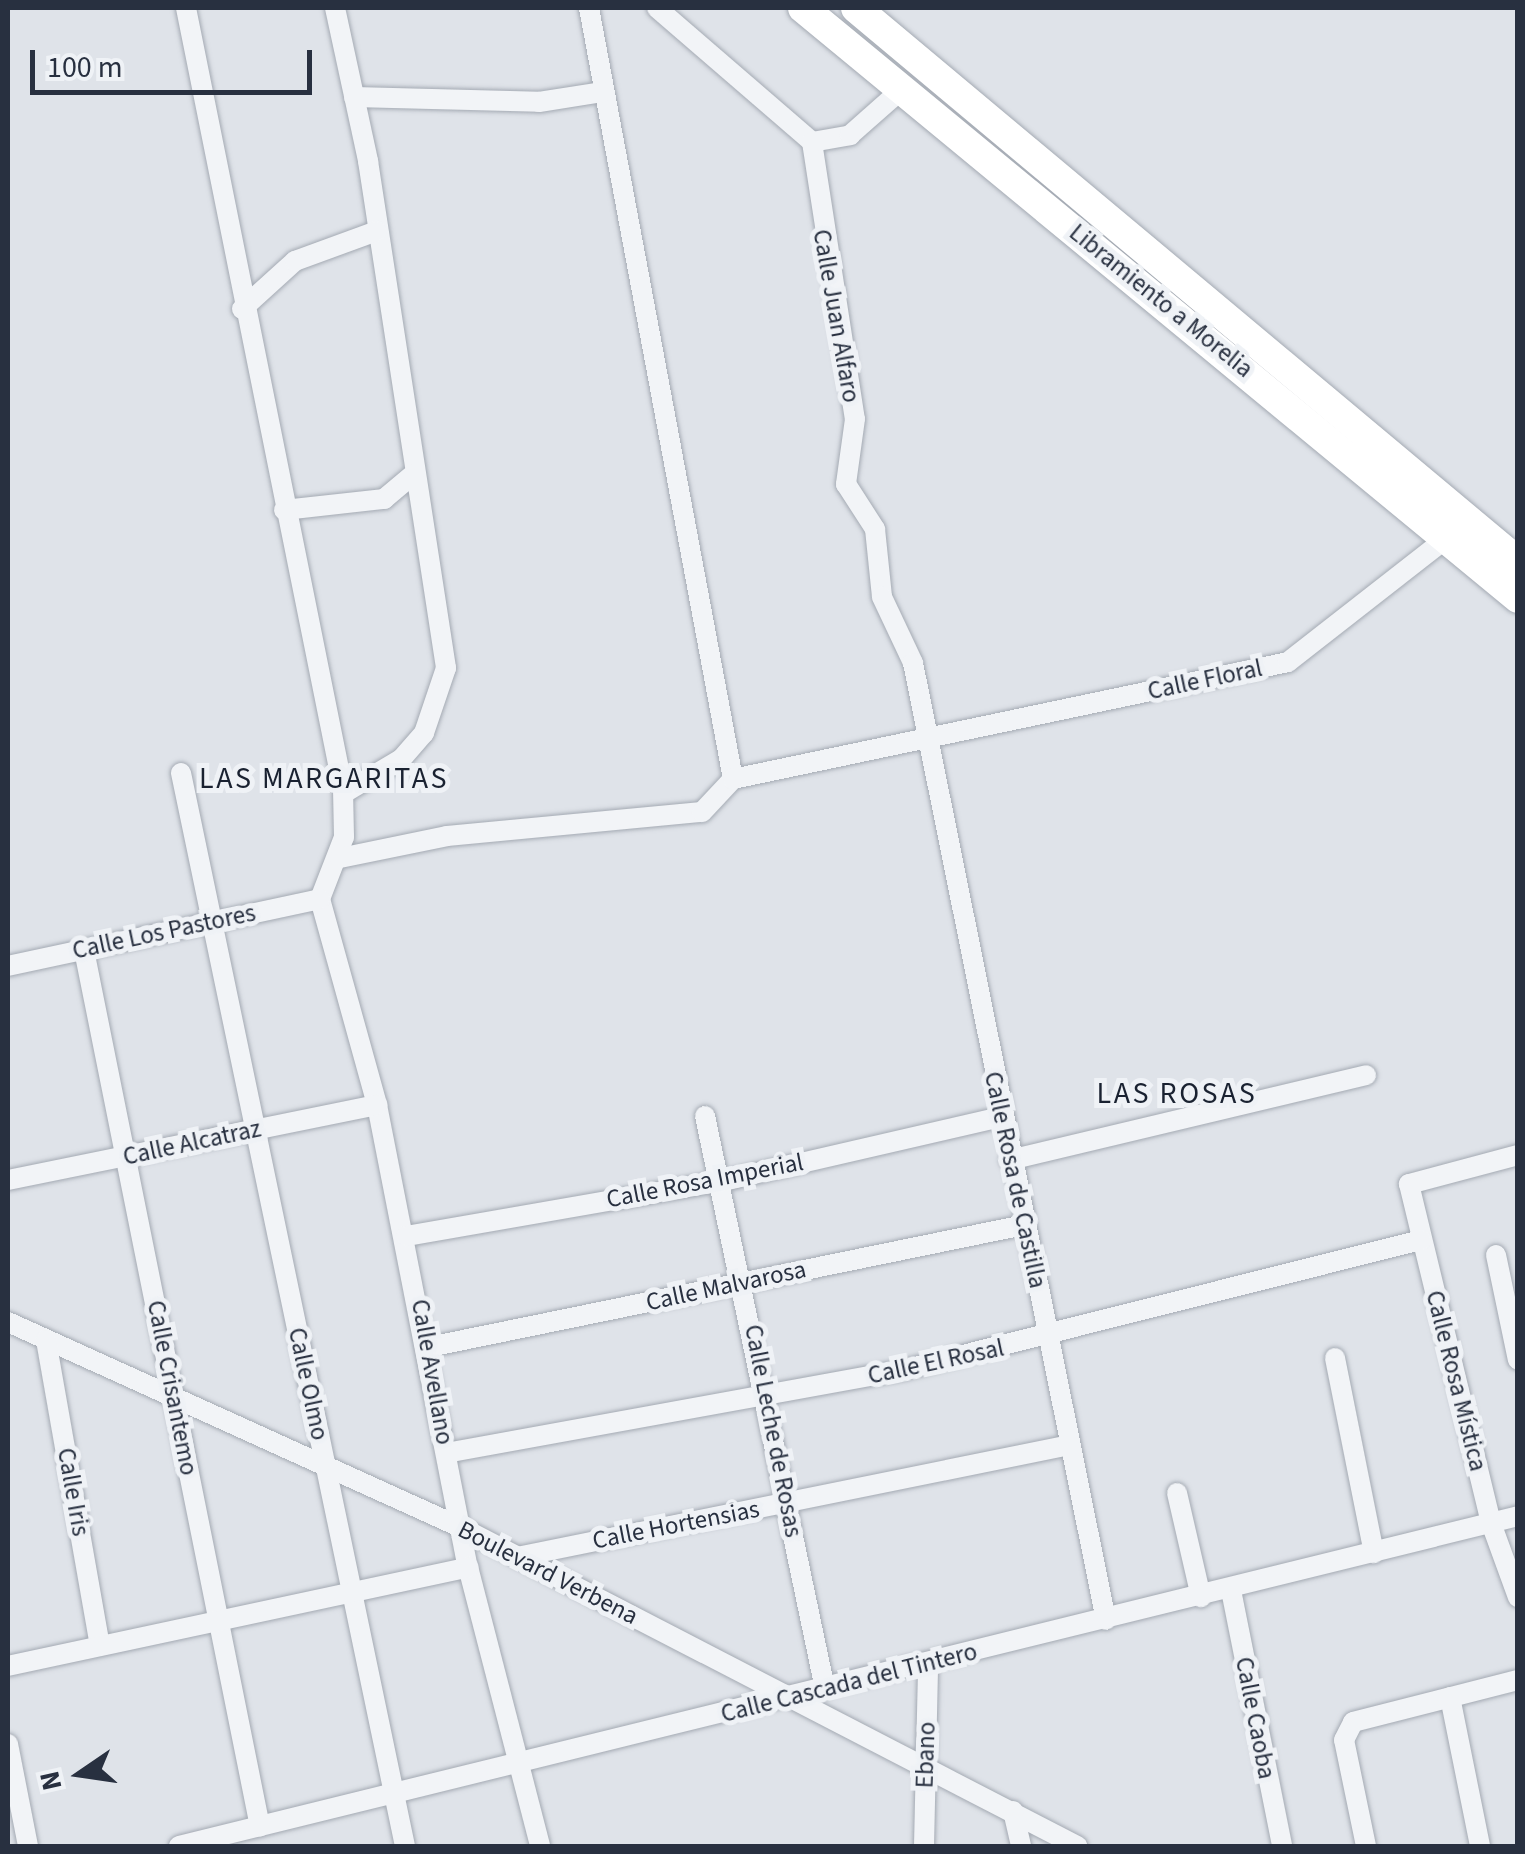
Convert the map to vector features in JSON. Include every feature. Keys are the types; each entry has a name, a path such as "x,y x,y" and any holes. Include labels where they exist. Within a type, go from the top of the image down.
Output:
{"highway":[{"name":"Libramiento a Morelia","path":"803,8 1448,536 1518,598"},
{"name":"Libramiento a Morelia","path":"856,8 1518,562"}],"street":[{"path":"186,8 242,310 344,793 340,858 320,899"},
{"path":"335,8 377,231 414,474 446,634 439,702 402,759 344,793"},
{"path":"340,858 447,836 702,812 733,779 588,8"},
{"path":"657,8 812,142 850,135 902,88"},
{"path":"354,96 539,102 603,92"},
{"name":"Calle Juan Alfaro","path":"812,142 854,420 846,484 875,529 882,597 913,663 923,740"},
{"path":"242,310 295,260 377,231"},
{"path":"284,510 384,499 414,474"},
{"name":"Calle Floral","path":"733,779 1288,662 1448,536"},
{"name":"Calle Rosa de Castilla","path":"923,740 1106,1620"},
{"name":"Calle Olmo","path":"180,774 326,1468 347,1590 405,1846"},
{"name":"Calle Los Pastores","path":"8,966 320,899"},
{"name":"Calle Avellano","path":"320,899 377,1105 429,1347 468,1567 522,1763 540,1846"},
{"name":"Calle Crisantemo","path":"84,950 260,1827"},
{"path":"1010,1160 1366,1075"},
{"name":"Calle Alcatraz","path":"8,1180 377,1105"},
{"name":"Calle Leche de Rosas","path":"705,1116 723,1181 825,1689"},
{"name":"Calle Rosa Imperial","path":"406,1236 723,1181 1002,1117"},
{"name":"Calle Rosa Mística","path":"1518,1156 1409,1184 1491,1523 1518,1596"},
{"name":"Calle Malvarosa","path":"429,1347 1024,1225"},
{"name":"Calle El Rosal","path":"446,1453 766,1398 1047,1337 1421,1240"},
{"path":"1496,1255 1518,1360"},
{"name":"Boulevard Verbena","path":"8,1322 460,1526 1077,1846"},
{"name":"Calle Iris","path":"46,1340 100,1645"},
{"path":"1335,1358 1374,1552"},
{"name":"Calle Hortensias","path":"517,1556 1070,1446"},
{"path":"1177,1493 1201,1597"},
{"name":"Calle Cascada del Tintero","path":"179,1846 1518,1516"},
{"path":"8,1666 468,1567"},
{"name":"Calle Caoba","path":"1230,1590 1282,1846"},
{"name":"Ebano","path":"924,1846 928,1664"},
{"path":"1366,1846 1346,1730 1518,1680"},
{"path":"1450,1697 1480,1846"},
{"path":"8,1744 28,1846"},
{"path":"1012,1812 1021,1846"}],"district":[{"name":"LAS MARGARITAS","path":"324,779"},
{"name":"LAS ROSAS","path":"1177,1094"}]}
